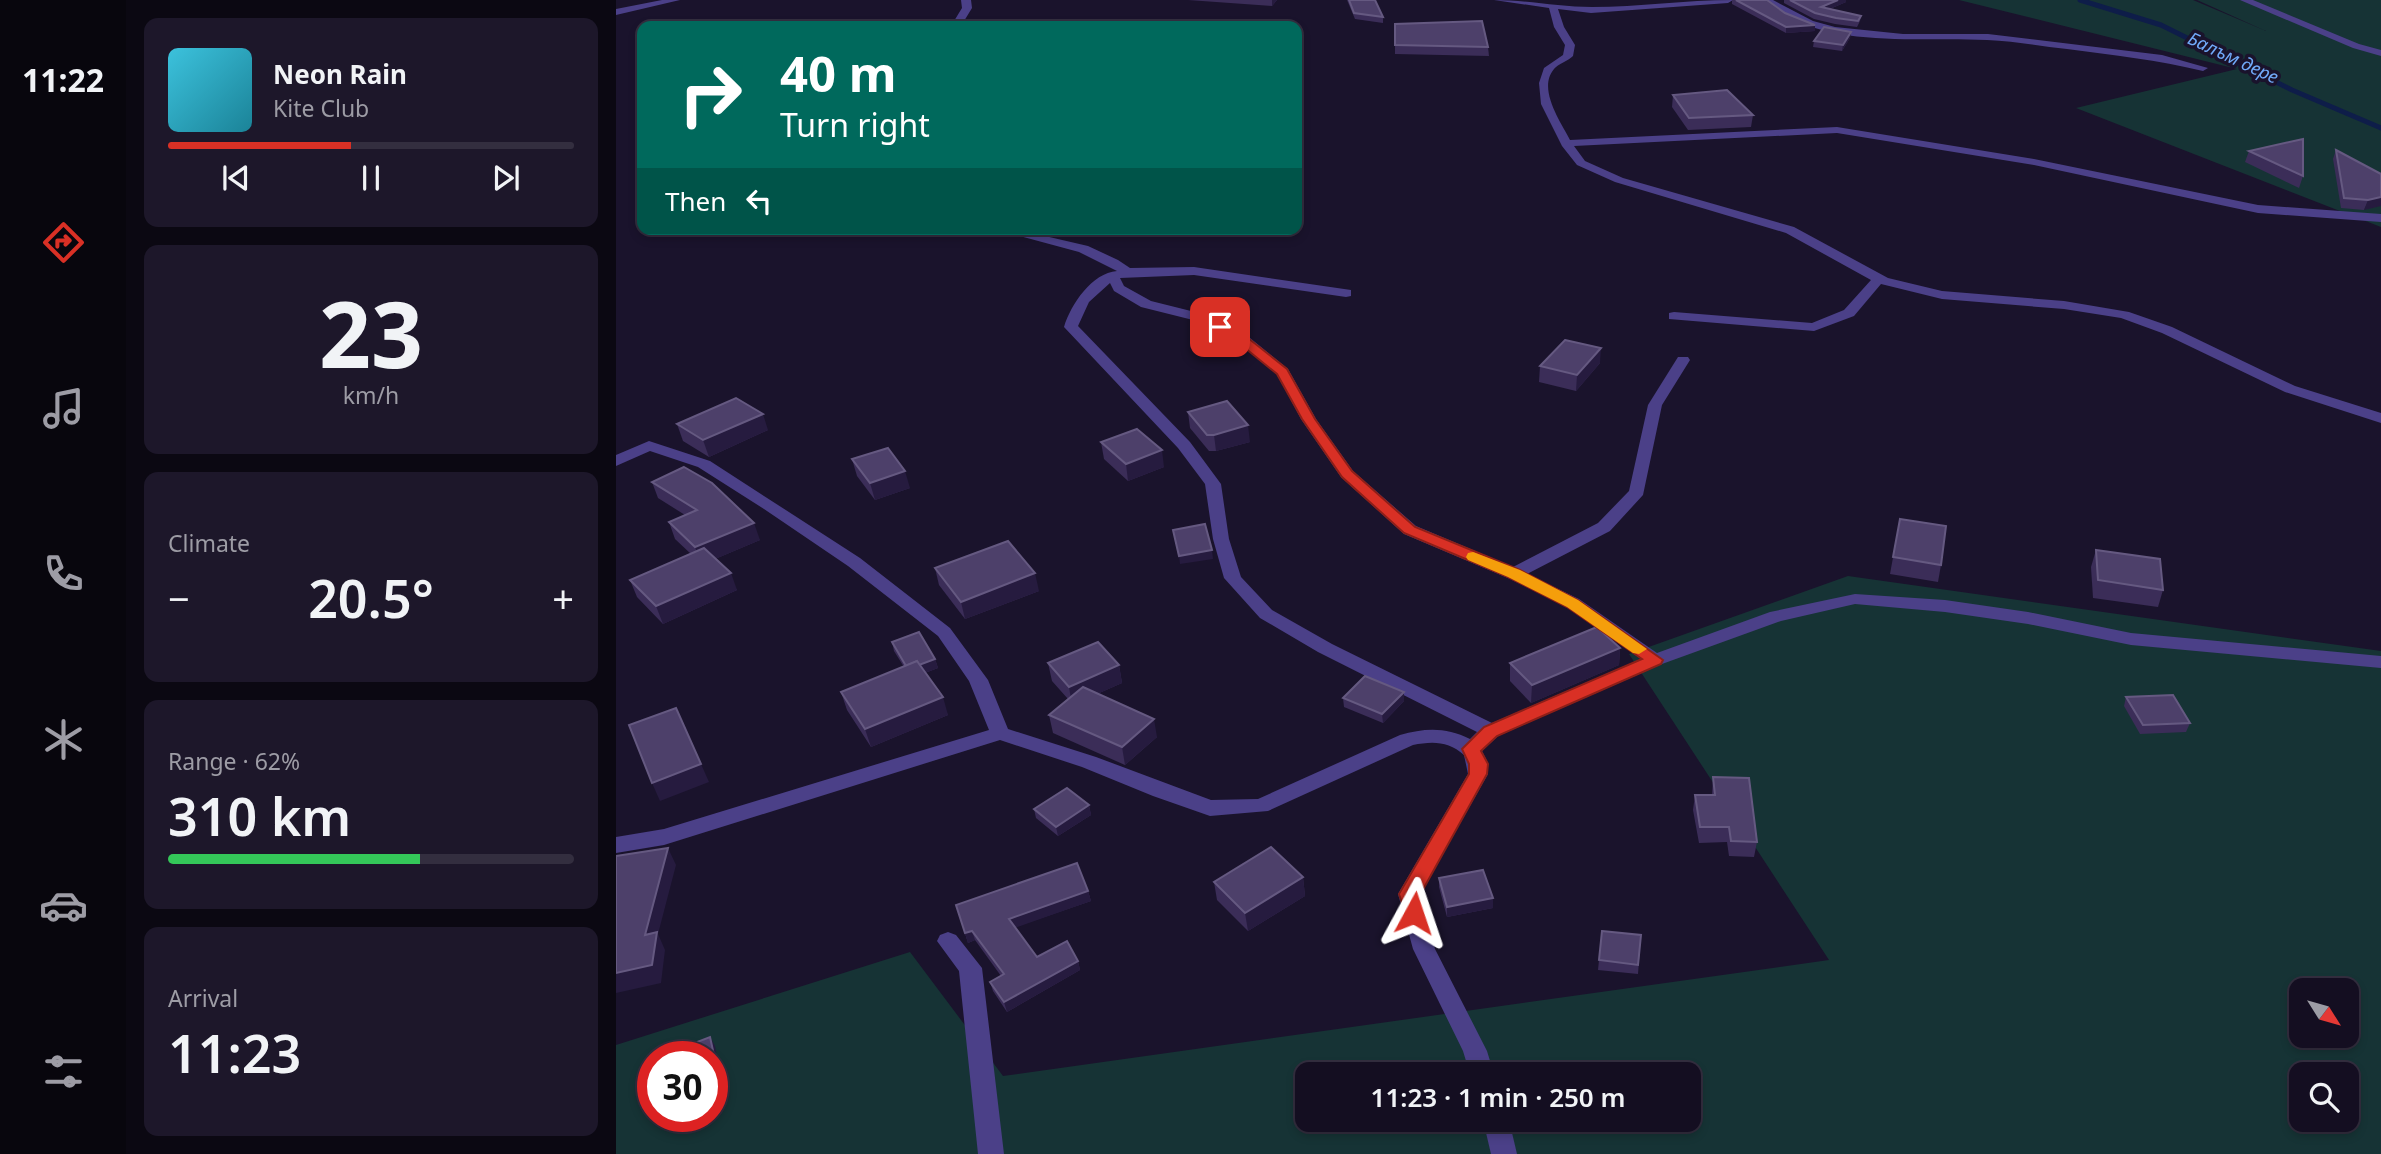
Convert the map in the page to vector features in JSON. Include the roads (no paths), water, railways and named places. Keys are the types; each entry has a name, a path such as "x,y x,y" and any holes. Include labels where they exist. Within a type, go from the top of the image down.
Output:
{"street":[{"path":"623,0 633,9"},
{"path":"616,12 675,0"},
{"path":"960,21 967,8 966,0"},
{"path":"1499,0 1553,7 1623,9 1728,0"},
{"path":"1766,0 1810,23 1834,30 1903,37 1988,37 2162,58 2203,68"},
{"path":"2245,0 2356,46 2381,53"},
{"path":"1553,7 1559,27 1570,45 1568,56 1549,68 1544,83 1546,104 1580,163 1619,180 1790,230 1880,278 1924,293 2015,302 2059,303 2124,315 2175,333 2290,389 2381,418"},
{"path":"1567,143 1837,130 2034,162 2258,209 2381,218"},
{"path":"1018,235 1094,253 1115,262 1120,274 1119,288 1146,304 1202,318 1239,336 1283,372 1308,419 1347,474 1410,530 1514,573 1573,603 1655,660"},
{"path":"1346,293 1194,271 1120,274 1090,292 1074,312 1071,327 1184,445 1213,484 1221,539 1233,578 1266,614 1325,648 1491,731"},
{"path":"1674,316 1814,327 1849,313 1880,278"},
{"path":"1514,573 1604,527 1637,492 1655,405 1683,360"},
{"path":"616,461 649,446 665,449 704,464 854,562 944,632 978,680 1000,733"},
{"path":"1471,749 1491,731 1655,660 1776,616 1855,599 1926,603 2028,618 2131,639 2381,662"},
{"path":"616,845 664,837 1000,733 1089,762 1210,808 1261,806 1416,737 1449,737 1471,749 1479,764 1478,774 1409,894 1424,949 1478,1062"},
{"path":"948,941 970,968 991,1154"},
{"path":"1499,1132 1504,1154"}],"waterway":[{"name":"Балъм дере","path":"2080,0 2161,25 2292,90 2381,128"}]}
